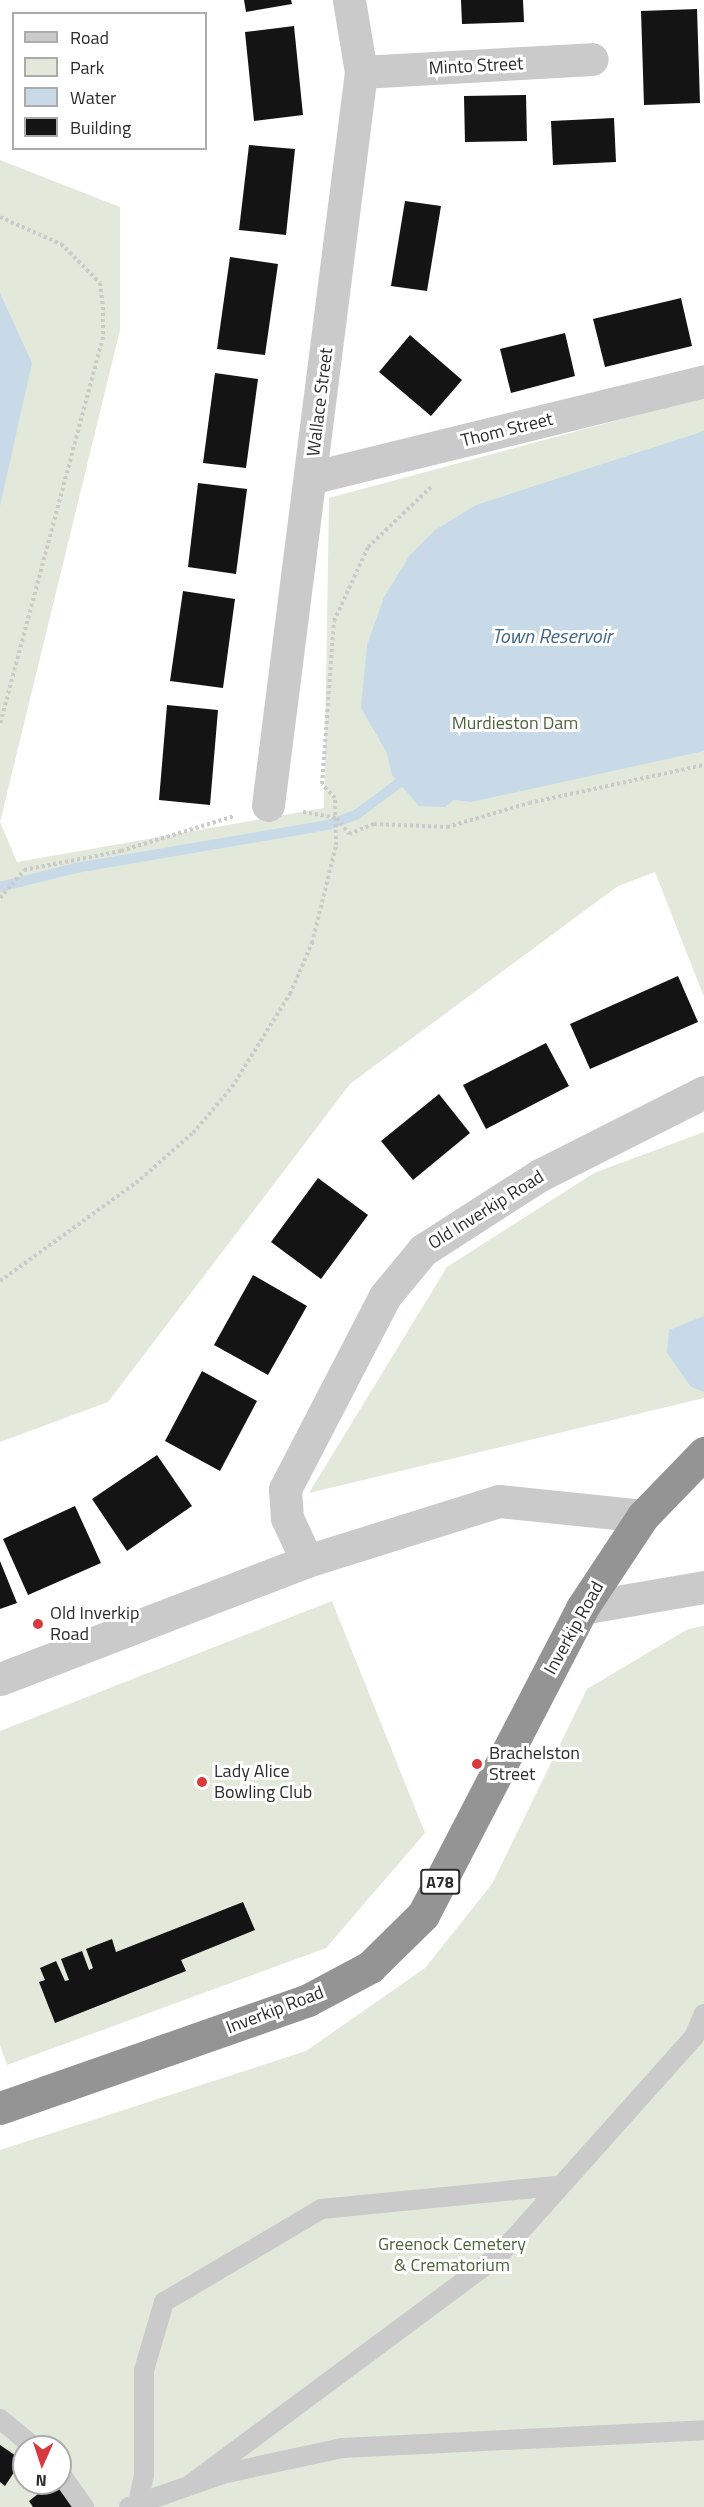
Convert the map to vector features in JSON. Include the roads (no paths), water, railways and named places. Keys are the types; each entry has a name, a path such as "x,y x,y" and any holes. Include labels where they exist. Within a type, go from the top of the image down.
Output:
{"highway":[{"name":"Inverkip Road","path":"0,2108 308,2000 370,1967 423,1915 582,1608 643,1515 704,1453"}],"street":[{"name":"Wallace Street","path":"268,805 361,72 349,0"},
{"name":"Minto Street","path":"361,72 592,59"},
{"name":"Thom Street","path":"310,478 704,381"},
{"name":"Old Inverkip Road","path":"307,1561 287,1518 285,1490 385,1296 423,1250 540,1175 704,1092"},
{"path":"0,1679 307,1561 499,1501 643,1515"},
{"path":"582,1608 704,1587"}],"lane":[{"path":"190,2484 499,2255 556,2186 694,2037 704,2014"},
{"path":"133,2505 144,2475 144,2370 164,2302 321,2209 556,2186"},
{"path":"0,2419 19,2435"},
{"path":"133,2505 190,2484 342,2448 704,2430"},
{"path":"72,2490 84,2507"}],"water":[{"path":"0,293 32,363 0,506"},
{"name":"Town Reservoir","path":"704,431 704,751 471,802 454,800 445,807 419,806 392,775 387,753 361,708 367,645 384,597 410,555 435,530 476,505"},
{"path":"704,1316 704,1392 691,1387 667,1353 669,1330"}],"waterway":[{"path":"0,887 76,868 328,825 356,815 402,781"}],"place":[{"name":"Old Inverkip Road","path":"38,1624"},
{"name":"Brachelston Street","path":"477,1764"},
{"name":"Lady Alice Bowling Club","path":"202,1782"}],"park label":[{"name":"Murdieston Dam","path":"515,723"},
{"name":"Greenock Cemetery & Crematorium","path":"452,2255"}]}
